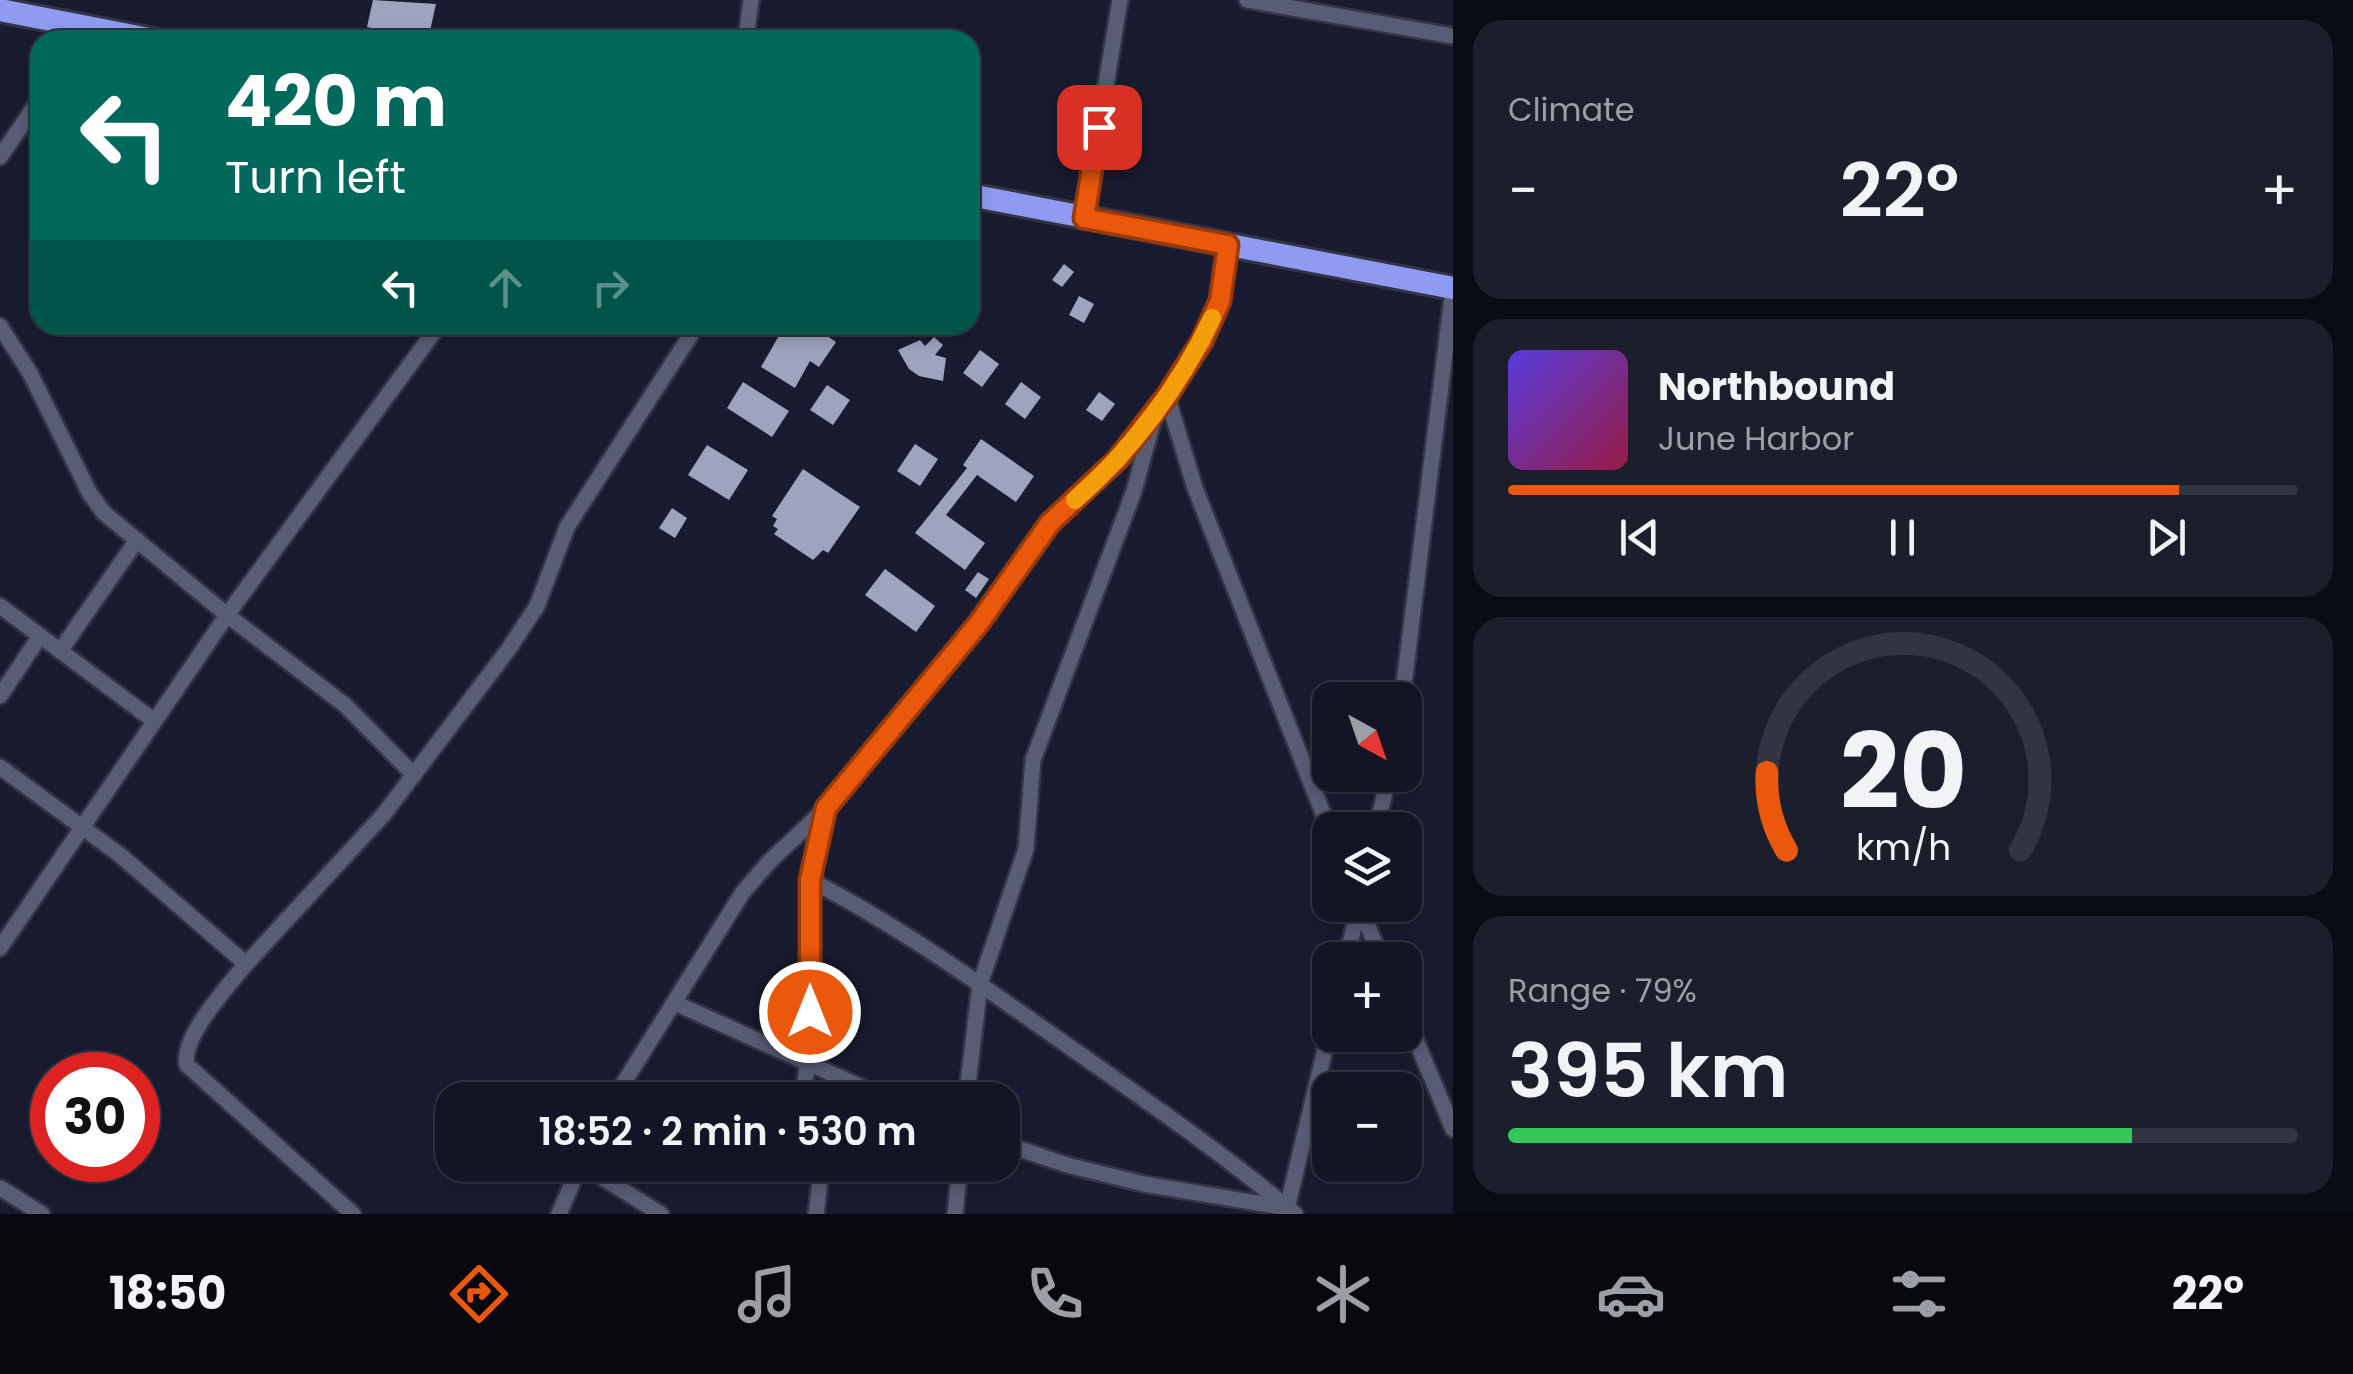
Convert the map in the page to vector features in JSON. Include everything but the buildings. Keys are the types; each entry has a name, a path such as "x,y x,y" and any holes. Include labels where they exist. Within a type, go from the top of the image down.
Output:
{"highway":[{"path":"0,10 72,30"},
{"path":"980,197 1453,289"}],"street":[{"path":"747,30 751,0"},
{"path":"1084,218 1120,0"},
{"path":"1247,0 1453,36"},
{"path":"0,157 30,114"},
{"path":"625,1082 743,892 826,808 979,623 1050,523 1118,459 1167,396 1202,341 1220,301 1228,245"},
{"path":"1404,682 1453,289"},
{"path":"0,326 52,412 90,494 104,512 226,615 346,705 414,775"},
{"path":"0,948 226,615 431,335"},
{"path":"353,1214 187,1064 185,1050 246,964 359,843 414,775 537,606 567,526 691,335"},
{"path":"1167,396 1194,488 1322,812"},
{"path":"968,1082 980,984 1026,848 1033,760 1134,491 1157,409"},
{"path":"60,651 137,540"},
{"path":"0,606 153,720"},
{"path":"0,696 40,636"},
{"path":"0,767 82,824 246,964"},
{"path":"806,1082 810,880 826,808"},
{"path":"810,880 850,900 980,984 1216,1150 1291,1211"},
{"path":"675,1003 851,1082"},
{"path":"1291,1211 1325,1052"},
{"path":"1421,1052 1453,1129"},
{"path":"1020,1150 1144,1184 1291,1211"},
{"path":"559,1214 573,1182"},
{"path":"608,1182 660,1214"},
{"path":"816,1214 820,1182"},
{"path":"955,1214 958,1182"},
{"path":"0,1188 42,1214"}],"slow traffic":[{"path":"1075,500 1118,459 1167,396 1212,318"}],"route":[{"path":"810,1012 810,880 826,808 979,623 1050,523 1118,459 1167,396 1202,341 1220,301 1228,245 1084,218 1099,127"}]}
